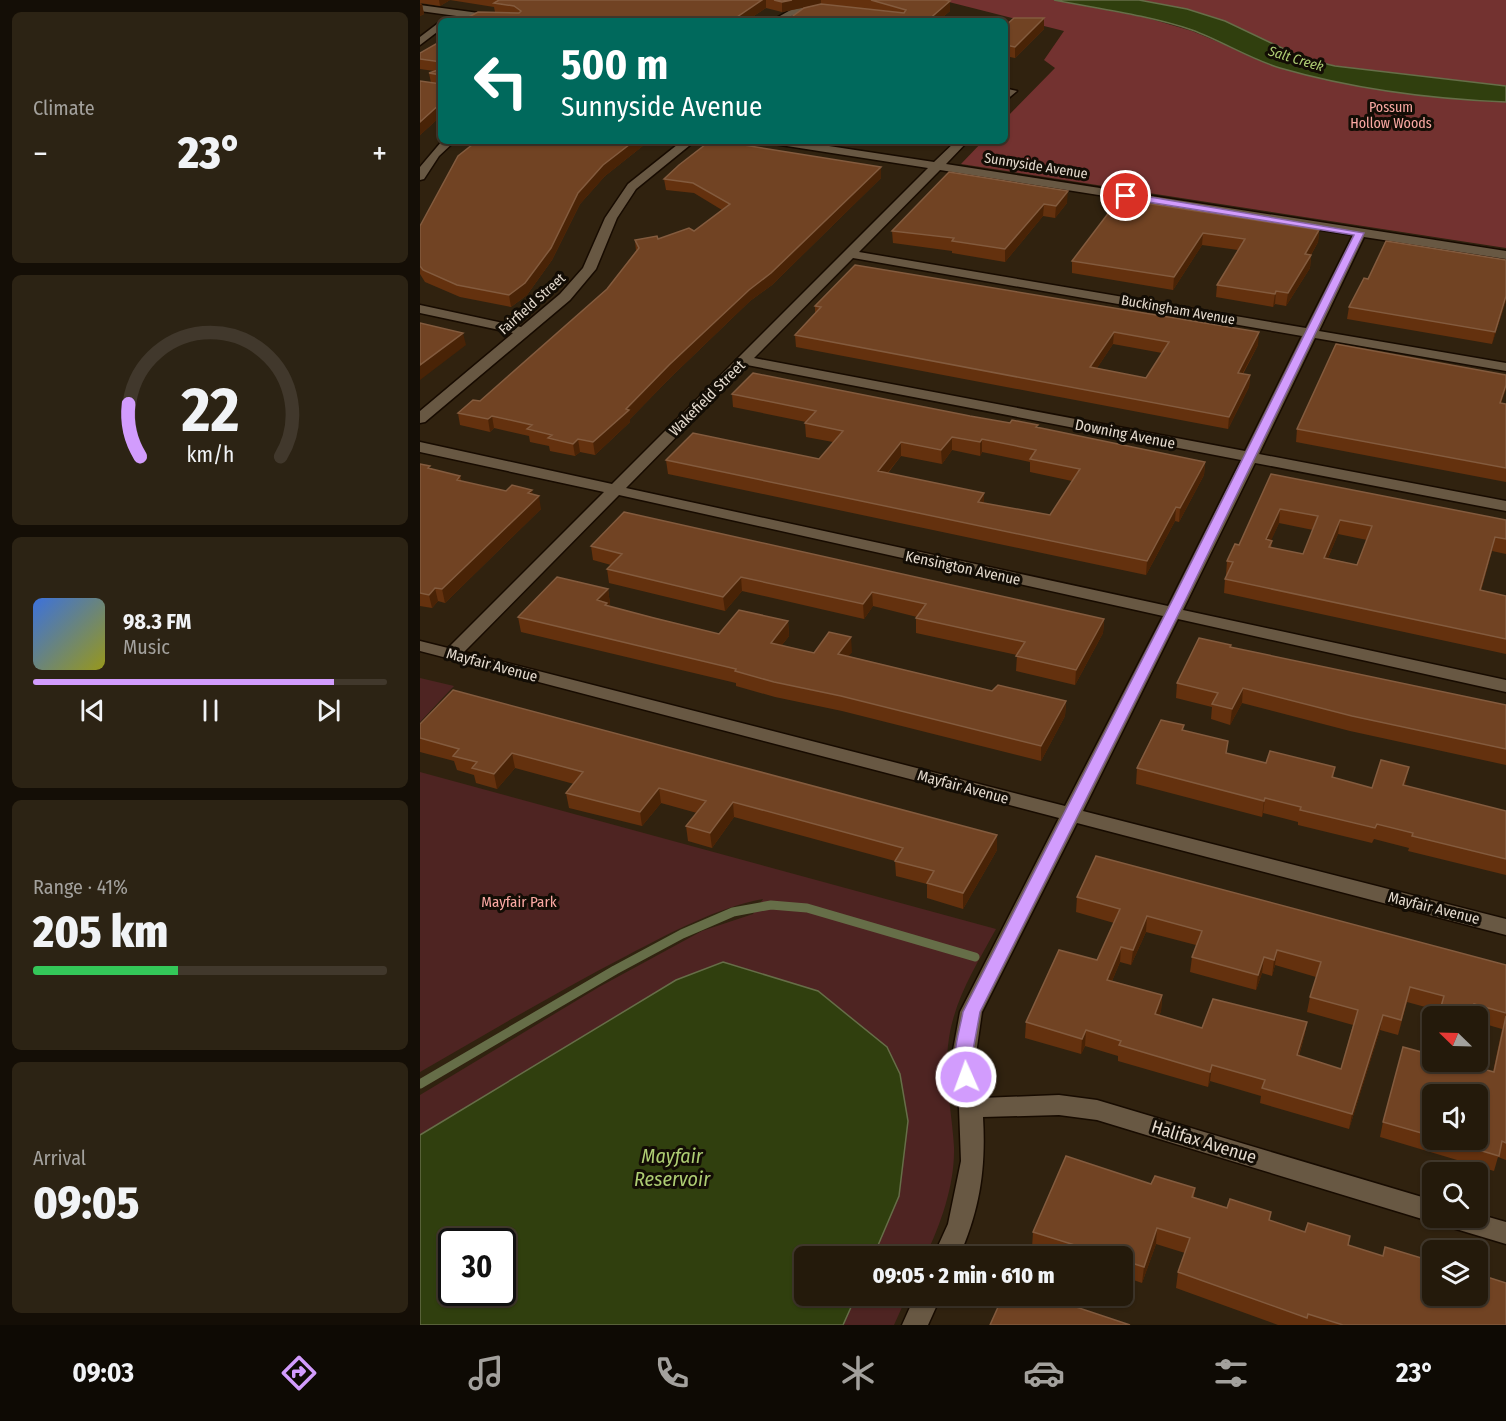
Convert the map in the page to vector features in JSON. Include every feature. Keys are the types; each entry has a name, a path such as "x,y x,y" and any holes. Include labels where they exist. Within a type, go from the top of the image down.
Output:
{"street":[{"path":"445,18 459,1"},
{"path":"780,18 792,10 808,6 827,5 849,9"},
{"path":"420,8 493,18"},
{"path":"420,42 438,26"},
{"path":"420,176 435,154 446,144"},
{"name":"Fairfield Street","path":"420,419 565,297 589,269 611,218 632,187 685,144"},
{"name":"Sunnyside Avenue","path":"794,144 1506,255"},
{"name":"Wakefield Street","path":"451,655 959,144"},
{"path":"951,1246 968,1196 973,1161 971,1108 963,1061 971,1012 1250,458 1309,333 1360,233"},
{"name":"Buckingham Avenue","path":"850,254 1506,367"},
{"path":"420,309 526,332"},
{"name":"Downing Avenue","path":"744,360 1506,506"},
{"name":"Kensington Avenue","path":"420,447 1506,686"},
{"name":"Mayfair Avenue","path":"420,646 1506,927"},
{"name":"Halifax Avenue","path":"971,1108 1059,1105 1097,1110 1422,1208"},
{"path":"1488,1228 1506,1233"},
{"path":"915,1325 924,1306"}],"green space":[{"name":"Possum Hollow Woods","path":"941,0 1054,0 1144,17 1192,31 1278,67 1334,81 1425,96 1506,102 1506,248 961,164 980,144 1008,144 1008,116 1055,68 1044,60 1064,31"},
{"path":"1139,0 1506,0 1506,86 1335,66 1306,59 1225,21 1187,9"},
{"path":"420,678 454,686 420,722"},
{"name":"Mayfair Park","path":"420,772 996,929 968,982 952,1023 947,1066 954,1161 941,1217 930,1246 794,1246 794,1306 903,1306 894,1325 420,1325 420,1095 599,987 702,931 753,914 763,899 728,908 694,922 549,998 420,1072"}],"water":[{"name":"Salt Creek","path":"1054,0 1139,0 1187,9 1225,21 1305,59 1335,66 1506,86 1506,102 1421,95 1336,82 1280,68 1203,34 1175,25 1141,16"},
{"name":"Mayfair Reservoir","path":"723,962 818,991 887,1047 900,1074 908,1121 899,1196 878,1246 794,1246 794,1306 852,1306 843,1325 420,1325 420,1135 676,980"}],"building":[{"path":"499,0 762,0 735,18 467,18 478,12 519,13 521,11 514,6 494,3"},
{"path":"871,0 950,1 930,18 790,18 804,8 821,4 904,13 906,10"},
{"path":"1014,18 1044,18 1015,47 1008,46 1008,23"},
{"path":"438,43 438,62 420,59 420,53"},
{"path":"420,81 438,84 438,106 420,122"},
{"path":"473,144 630,144 603,165 578,193 551,248 525,283 509,295 457,285 423,270 420,266 420,226 458,156"},
{"path":"706,144 738,144 881,167 771,273 749,290 669,365 626,409 629,410 593,442 578,439 573,444 548,438 552,435 527,429 532,425 492,416 488,419 458,413 473,400 480,401 607,289 639,248 635,240 657,236 658,239 689,228 694,231 730,204 693,183 664,179"},
{"path":"949,172 1068,191 1056,206 1044,204 1005,249 952,241 954,238 892,231"},
{"path":"1119,199 1319,230 1305,254 1311,255 1288,293 1276,291 1275,294 1217,285 1245,239 1203,233 1174,277 1072,261"},
{"path":"1386,241 1506,260 1506,296 1495,332 1349,307 1364,278 1368,279"},
{"path":"855,265 1259,332 1238,373 1250,375 1229,417 795,335 821,307 815,306","holes":["1114,332 1169,342 1146,378 1090,367"]},
{"path":"420,323 463,333 420,365"},
{"path":"1336,344 1506,375 1506,385 1500,403 1506,404 1506,468 1297,429"},
{"path":"753,373 970,416 1038,425 1036,427 1205,462 1180,508 1176,507 1147,561 666,460 693,433 819,459 843,431 805,423 816,411 732,394","holes":["952,437 980,442 982,439 1036,450 1030,459 1080,469 1050,515 978,502 984,493 878,471 901,442 941,450"]},
{"path":"420,464 460,476 457,480 506,491 512,485 532,490 528,493 539,496 442,589 435,588 429,595 420,593"},
{"path":"1271,474 1506,520 1506,539 1495,537 1480,590 1506,596 1506,639 1225,579 1233,562 1227,561 1235,544 1239,545","holes":["1280,509 1318,516 1303,554 1269,547 1272,541 1266,539","1340,520 1372,526 1357,565 1324,558"]},
{"path":"624,512 1104,619 1076,670 1016,656 1025,642 916,618 926,604 872,592 863,604 741,577 723,597 607,569 622,554 591,546"},
{"path":"557,577 608,589 597,600 607,603 605,605 719,634 739,610 788,621 771,643 814,653 829,632 851,637 838,654 992,691 998,685 1066,701 1041,746 841,696 774,682 735,671 736,669 518,617"},
{"path":"1199,638 1231,645 1230,647 1506,705 1506,749 1352,716 1243,688 1232,709 1212,704 1218,693 1177,683"},
{"path":"453,690 997,835 963,893 927,883 934,871 895,861 903,848 733,802 710,833 686,826 706,801 659,788 640,812 566,793 583,772 512,753 494,774 472,768 477,762 453,756 459,749 420,738 420,724"},
{"path":"1161,720 1184,725 1182,730 1228,741 1226,753 1266,763 1270,751 1335,767 1332,777 1372,788 1381,760 1409,767 1403,785 1506,811 1506,859 1412,836 1413,833 1377,824 1375,828 1300,810 1301,807 1265,798 1264,801 1137,768"},
{"path":"1096,856 1506,965 1506,1013 1488,1008 1488,1006 1474,1004 1474,1006 1441,1006 1444,996 1410,987 1401,1020 1383,1015 1352,1114 1262,1088 1265,1080 1212,1065 1210,1072 1119,1045 1121,1041 1086,1030 1082,1039 1026,1022 1059,950 1097,960 1120,909 1077,897","holes":["1147,916 1202,931 1192,957 1258,975 1264,957 1274,960 1277,950 1321,962 1310,997 1358,1010 1341,1069 1297,1055 1307,1022 1213,999 1202,1028 1155,1014 1162,995 1107,980 1121,947 1133,950"]},
{"path":"1506,1016 1506,1143 1502,1141 1499,1156 1479,1150 1488,1150 1488,1084 1422,1084 1422,1133 1383,1122 1403,1047 1422,1052 1422,1072 1494,1072"},
{"path":"1066,1156 1151,1184 1155,1176 1195,1188 1192,1197 1227,1208 1230,1199 1271,1212 1269,1220 1305,1232 1308,1223 1350,1236 1348,1245 1383,1256 1385,1247 1422,1258 1422,1306 1488,1306 1488,1277 1506,1283 1506,1325 1343,1325 1308,1314 1307,1318 1178,1272 1190,1238 1157,1228 1144,1267 1133,1264 1133,1246 1078,1246 1033,1232"},
{"path":"999,1306 1073,1306 1130,1325 990,1325"}],"waterway":[{"path":"420,1084 615,970 682,934 733,912 771,905 807,908 975,957"}],"route":[{"path":"966,1077 963,1061 971,1012 1180,599 1360,233 1126,196"}]}
